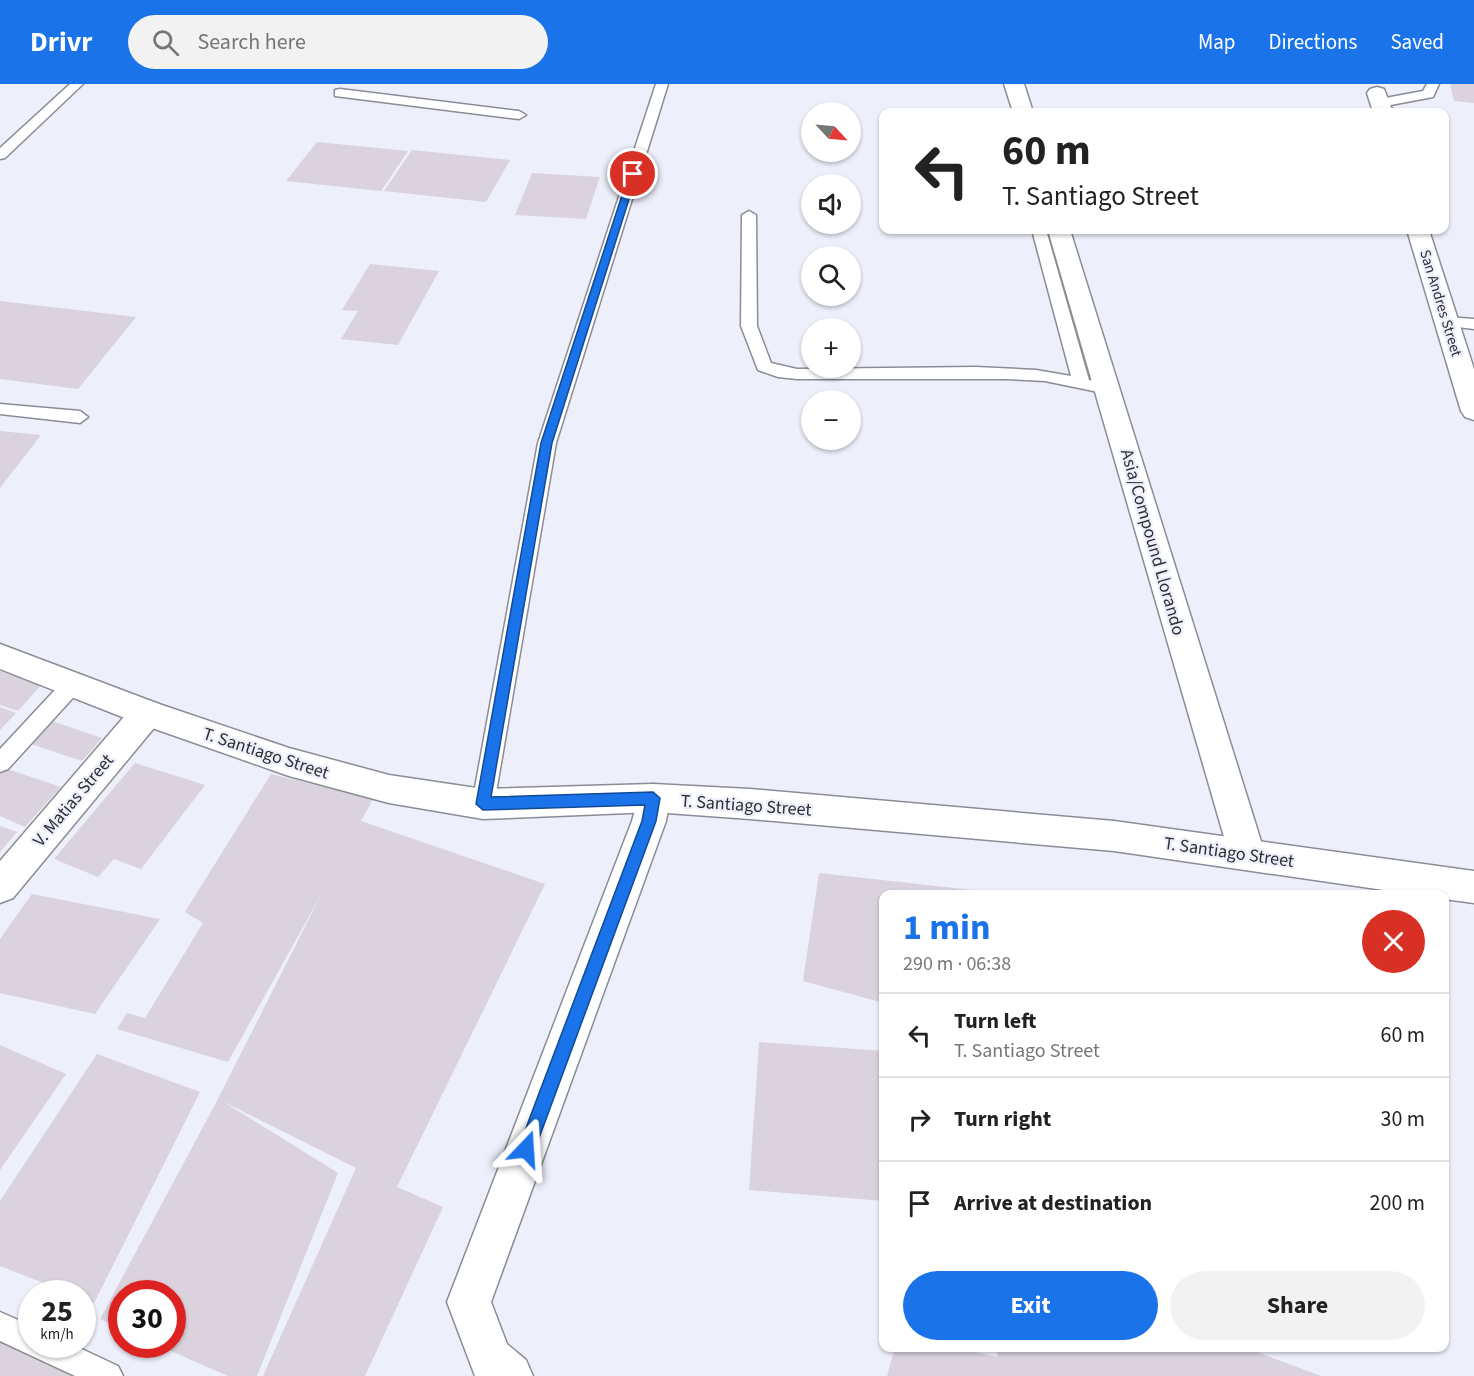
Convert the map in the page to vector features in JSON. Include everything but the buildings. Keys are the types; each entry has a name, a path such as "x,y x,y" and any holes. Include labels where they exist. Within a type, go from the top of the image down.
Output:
{"street":[{"path":"1014,84 1022,108"},
{"name":"Asia/Compound Llorando","path":"1060,234 1095,385 1170,603 1247,854"},
{"name":"San Andres Street","path":"1420,234 1474,411"},
{"name":"T. Santiago Street","path":"0,657 74,683 147,713 339,777 389,789 483,804 653,798 750,804 1114,836 1474,888"},
{"name":"V. Matias Street","path":"0,887 147,713"},
{"path":"497,1370 469,1302 649,821 653,798"}],"lane":[{"path":"0,155 77,84"},
{"path":"483,804 547,443 662,84"},
{"path":"1380,103 1428,94 1433,84"},
{"path":"340,93 519,115"},
{"path":"750,215 749,326 764,366 778,372 797,374 1038,375 1095,385 1040,234"},
{"path":"1447,322 1474,324"},
{"path":"0,409 80,417"},
{"path":"0,763 74,683"},
{"path":"0,1326 18,1334"},
{"path":"69,1358 108,1376"}],"route":[{"path":"526,1149 649,821 653,798 483,804 547,443 633,174"}]}
